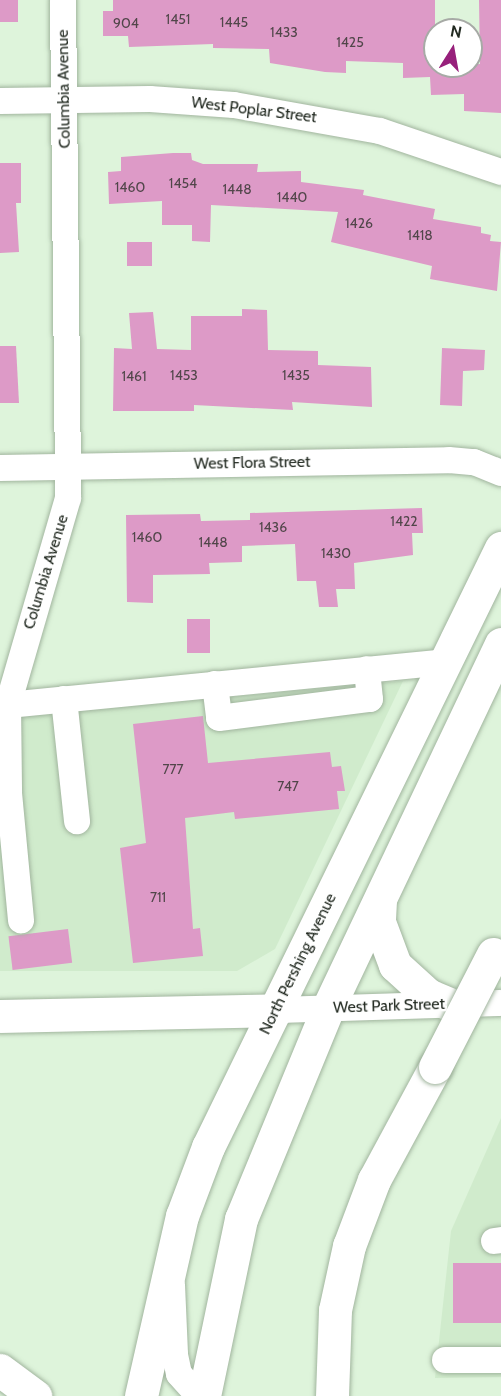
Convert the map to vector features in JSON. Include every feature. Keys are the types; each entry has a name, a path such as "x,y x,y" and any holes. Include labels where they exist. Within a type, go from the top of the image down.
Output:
{"main road":[{"name":"North Pershing Avenue","path":"141,1396 170,1267 208,1147 443,662 501,548"},
{"path":"204,1396 241,1219 328,1008 501,644"},
{"path":"403,850 399,814 446,711 450,685 443,662"},
{"path":"380,899 379,922 395,965 428,995 449,1004"},
{"path":"332,1396 335,1310 349,1246 374,1180 497,946"},
{"path":"0,1016 276,1010"},
{"path":"0,1370 35,1396"}],"street":[{"name":"Columbia Avenue","path":"21,920 9,793 6,695 69,498 63,0"},
{"name":"West Poplar Street","path":"0,101 64,99 222,104 320,118 380,131 501,172"},
{"name":"West Flora Street","path":"0,468 69,464 449,460 474,462 501,472"},
{"path":"6,695 64,699 443,662"},
{"path":"215,684 219,718 370,699 367,669"},
{"path":"64,699 77,821"},
{"name":"West Park Street","path":"276,1010 501,1003"},
{"path":"170,1267 177,1328 175,1355 179,1374 199,1396"},
{"path":"445,1360 501,1360"}],"shaded area":[{"path":"403,681 275,949 237,971 0,971 0,718"},
{"path":"501,1118 501,1377 435,1378 451,1231"}],"building":[{"path":"0,0 18,0 18,22 0,22"},
{"path":"113,0 435,0 435,18 423,18 423,77 403,78 403,63 346,61 346,73 325,72 270,63 269,49 213,48 213,44 129,47 128,36 103,36 103,11 113,11"},
{"path":"479,0 501,0 501,113 464,111 464,94 431,95 430,78 483,78 483,18 479,18"},
{"path":"191,153 192,160 203,164 258,164 257,172 301,171 301,182 364,190 363,195 435,209 433,219 481,227 481,233 491,235 490,241 501,242 497,291 430,279 432,266 331,242 338,212 211,205 210,242 192,241 192,225 162,225 162,201 109,204 108,172 121,171 121,157"},
{"path":"0,163 21,163 21,203 16,203 19,252 0,253"},
{"path":"127,242 152,242 152,266 127,266"},
{"path":"242,309 267,310 268,350 318,351 318,365 371,367 372,407 292,402 293,410 194,405 194,411 113,411 114,348 132,349 129,313 153,312 157,349 191,350 191,316 242,316"},
{"path":"0,346 16,346 19,403 0,403"},
{"path":"442,348 485,350 484,370 463,371 462,406 440,405"},
{"path":"422,508 423,533 412,533 413,555 354,563 355,589 336,589 338,607 319,607 316,581 297,581 295,544 242,546 242,562 209,563 210,574 153,575 153,603 127,602 126,515 200,514 201,521 250,520 250,513"},
{"path":"187,619 210,619 210,653 187,653"},
{"path":"203,716 208,763 330,752 332,767 341,766 345,791 337,791 339,809 235,819 234,812 185,818 193,929 200,928 203,956 133,963 120,848 146,843 133,724"},
{"path":"68,929 72,963 13,970 8,936"},
{"path":"453,1263 501,1263 501,1323 453,1323"}]}
